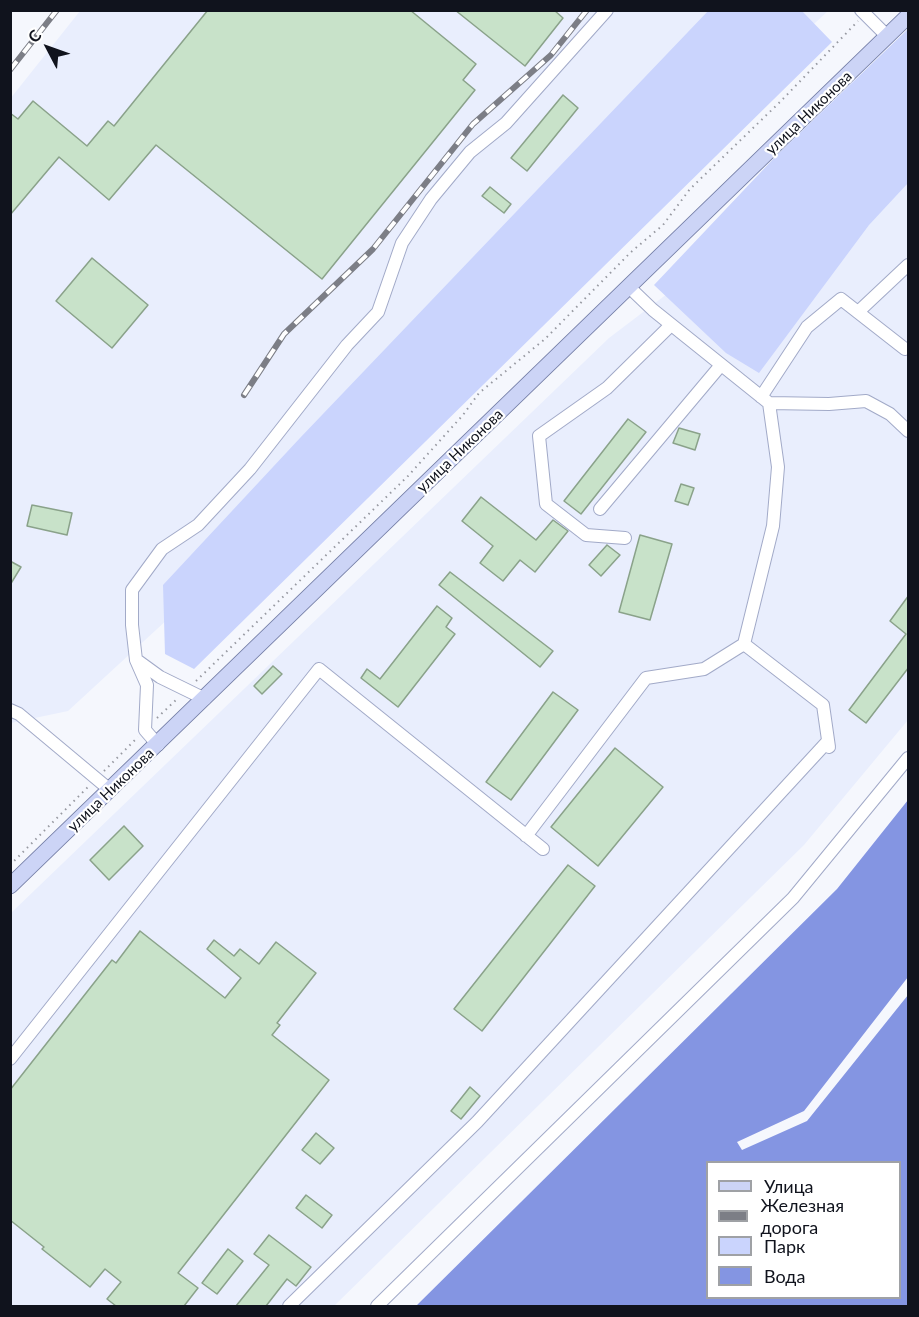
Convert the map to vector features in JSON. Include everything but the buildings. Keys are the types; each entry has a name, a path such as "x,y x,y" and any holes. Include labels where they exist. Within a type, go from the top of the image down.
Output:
{"main road":[{"name":"улица Никонова","path":"13,877 158,745 909,16"}],"street":[{"path":"158,745 145,730 147,685 136,660 132,590 162,549 198,525 250,469 347,345 378,312 402,243 431,199 470,152 506,123 607,10"},
{"path":"863,12 887,36"},
{"path":"858,312 909,265"},
{"path":"629,287 765,400 829,404 866,401 890,414 909,430"},
{"path":"526,836 646,678 704,669 744,644 773,526 778,467 765,400 807,327 841,299 905,349"},
{"path":"625,538 586,535 546,504 539,436 607,388 671,324"},
{"path":"600,509 721,365"},
{"path":"289,1306 477,1122 829,745 823,705 744,644"},
{"path":"136,660 205,699"},
{"path":"10,1059 319,669 543,849"},
{"path":"10,710 19,714 48,741 110,790"},
{"path":"377,1306 793,898 909,758"}],"path":[{"path":"13,877 97,778 408,476 463,415 479,393 545,339 631,252 663,225 690,189 781,101 863,12"}],"shaded area":[{"path":"80,11 828,11 68,711 11,723 10,99"},
{"path":"908,111 908,720 804,845 334,1306 11,1306 11,913 609,338"}],"green space":[{"path":"709,10 802,11 832,42 194,669 165,654 163,585 300,438"},
{"path":"908,29 908,183 869,225 759,373 726,353 654,285 777,155"}],"water":[{"path":"908,800 908,977 804,1111 737,1142 742,1150 807,1121 908,995 908,1306 416,1306 837,889"}],"railway":[{"path":"10,70 57,10"},
{"path":"244,395 284,334 373,249 473,124 551,55 587,10"}]}
